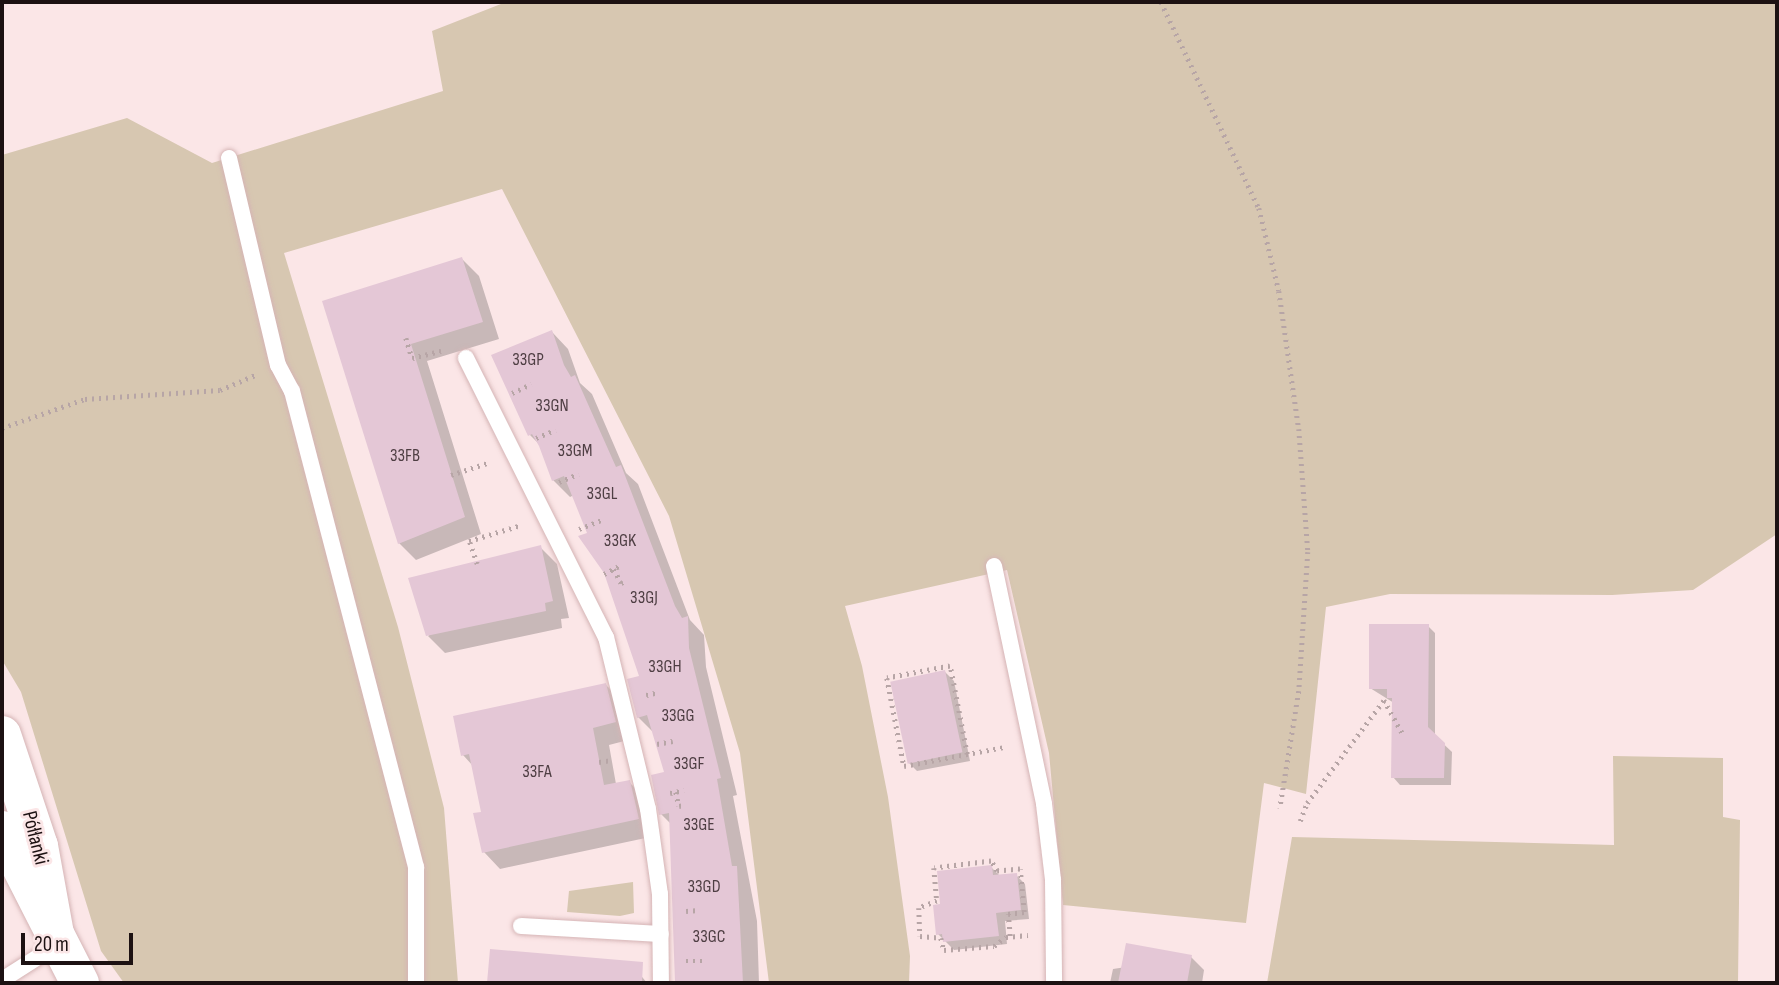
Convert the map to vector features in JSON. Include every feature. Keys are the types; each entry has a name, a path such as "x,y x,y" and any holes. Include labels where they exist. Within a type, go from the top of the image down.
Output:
{"street":[{"name":"Półłanki","path":"2,734 39,846 57,944"},
{"name":"Półłanki","path":"2,830 57,944 80,983"}],"lane":[{"path":"229,158 278,365 292,391 416,867 416,983"},
{"path":"466,358 606,637 648,808 661,934 661,983"},
{"path":"994,566 1033,741 1052,880 1054,983"},
{"path":"521,926 661,934"},
{"path":"2,980 57,944"}],"path":[{"path":"1161,2 1259,208 1279,291 1298,429 1308,552 1299,691 1280,808"},
{"path":"406,338 412,358 439,349 444,357"},
{"path":"2,428 85,399 220,390 278,365"},
{"path":"451,475 501,458"},
{"path":"477,564 468,541 535,520"},
{"path":"614,569 621,583 625,581"},
{"path":"967,754 950,666 887,678 904,766 967,754 1033,741"},
{"path":"1300,821 1307,803 1384,700 1405,736"},
{"path":"612,746 617,771"},
{"path":"676,792 679,806 684,805"},
{"path":"1010,936 1008,914 1024,912 1020,869 998,871 991,862 934,868 937,901 919,908 920,936 941,938 944,950 994,946 1010,936 1053,933"}],"shaded area":[{"path":"506,2 1777,2 1777,534 1693,590 1612,595 1390,594 1326,607 1306,794 1264,783 1246,923 1063,905 1049,753 1007,570 845,606 862,666 888,797 910,956 909,983 769,983 740,753 669,516 502,189 284,253 398,627 444,808 458,983 124,983 101,951 21,692 2,660 2,155 127,118 212,163 443,91 432,31"},
{"path":"1613,756 1723,758 1723,817 1740,820 1738,983 1267,983 1292,837 1614,845"},
{"path":"633,882 634,913 620,916 567,912 569,891"}],"building":[{"path":"462,257 483,322 411,344 465,517 398,544 322,301"},
{"path":"552,330 564,365 571,377 575,375 616,467 621,465 675,606 682,618 688,616 689,648 721,778 717,779 732,866 737,866 743,983 675,983 669,813 659,815 651,775 664,772 647,715 637,718 627,679 639,676 604,573 578,536 587,533 564,476 552,481 539,446 532,434 528,436 491,355"},
{"path":"541,545 553,601 545,603 546,611 426,636 408,578"},
{"path":"1369,624 1429,624 1428,727 1445,743 1444,778 1391,778 1392,698 1387,698 1387,689 1369,689"},
{"path":"945,670 962,752 908,764 890,682"},
{"path":"606,683 616,722 593,728 604,785 630,780 639,819 482,853 473,813 481,812 469,754 461,756 453,716"},
{"path":"992,865 993,875 1017,873 1021,910 996,913 999,936 943,942 942,934 936,935 933,905 940,904 937,871"},
{"path":"1126,943 1192,955 1187,983 1118,983"},
{"path":"490,949 643,962 642,983 487,983"}]}
